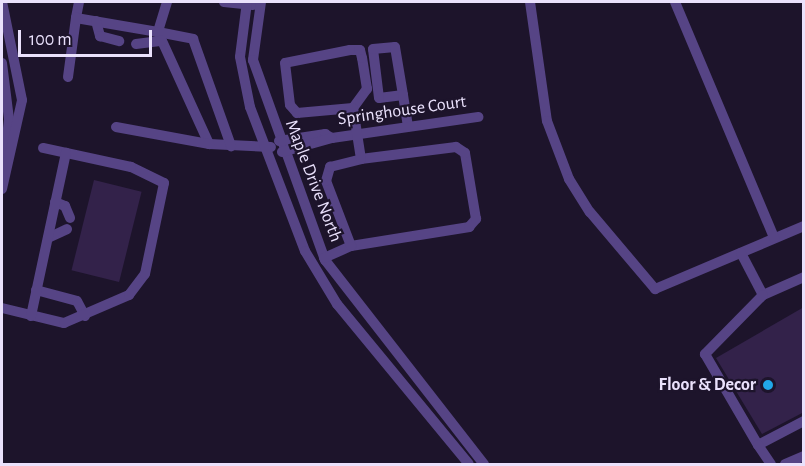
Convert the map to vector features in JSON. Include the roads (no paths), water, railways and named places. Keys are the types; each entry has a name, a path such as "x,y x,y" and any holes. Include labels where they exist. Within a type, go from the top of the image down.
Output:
{"street":[{"path":"2,2 22,100 2,183"},
{"path":"68,77 79,2"},
{"path":"167,2 160,36 209,144"},
{"path":"224,2 260,4"},
{"path":"530,2 542,97 557,150 590,212 638,274 655,290 804,226"},
{"path":"675,2 774,238"},
{"name":"Maple Drive North","path":"247,3 240,57 266,148 313,266 469,465"},
{"name":"Maple Drive North","path":"260,4 253,60 280,146 325,259 484,465"},
{"path":"76,18 160,36 193,39 231,146"},
{"path":"96,21 100,36 119,41"},
{"path":"136,44 160,36"},
{"path":"403,95 379,98 372,49 395,47 403,95 408,127"},
{"path":"353,108 297,113 290,105 284,74 285,63 294,58 360,50 367,89 353,108 361,159"},
{"path":"2,63 9,119 2,183"},
{"name":"Springhouse Court","path":"116,127 209,144 266,148 478,117"},
{"path":"313,266 351,246 469,227 476,219 465,153 456,147 361,159 330,167 326,181 351,246"},
{"path":"2,308 64,323 85,316 139,287 164,183 131,167 43,148"},
{"path":"31,316 66,153"},
{"path":"48,238 68,223 65,206 55,202"},
{"path":"741,253 763,295"},
{"path":"771,465 705,354 763,295 804,278"},
{"path":"36,290 77,301 85,316"},
{"path":"382,356 392,347"},
{"path":"758,445 804,421"},
{"path":"785,465 804,456"}],"place":[{"name":"Floor & Decor","path":"768,385"}]}
